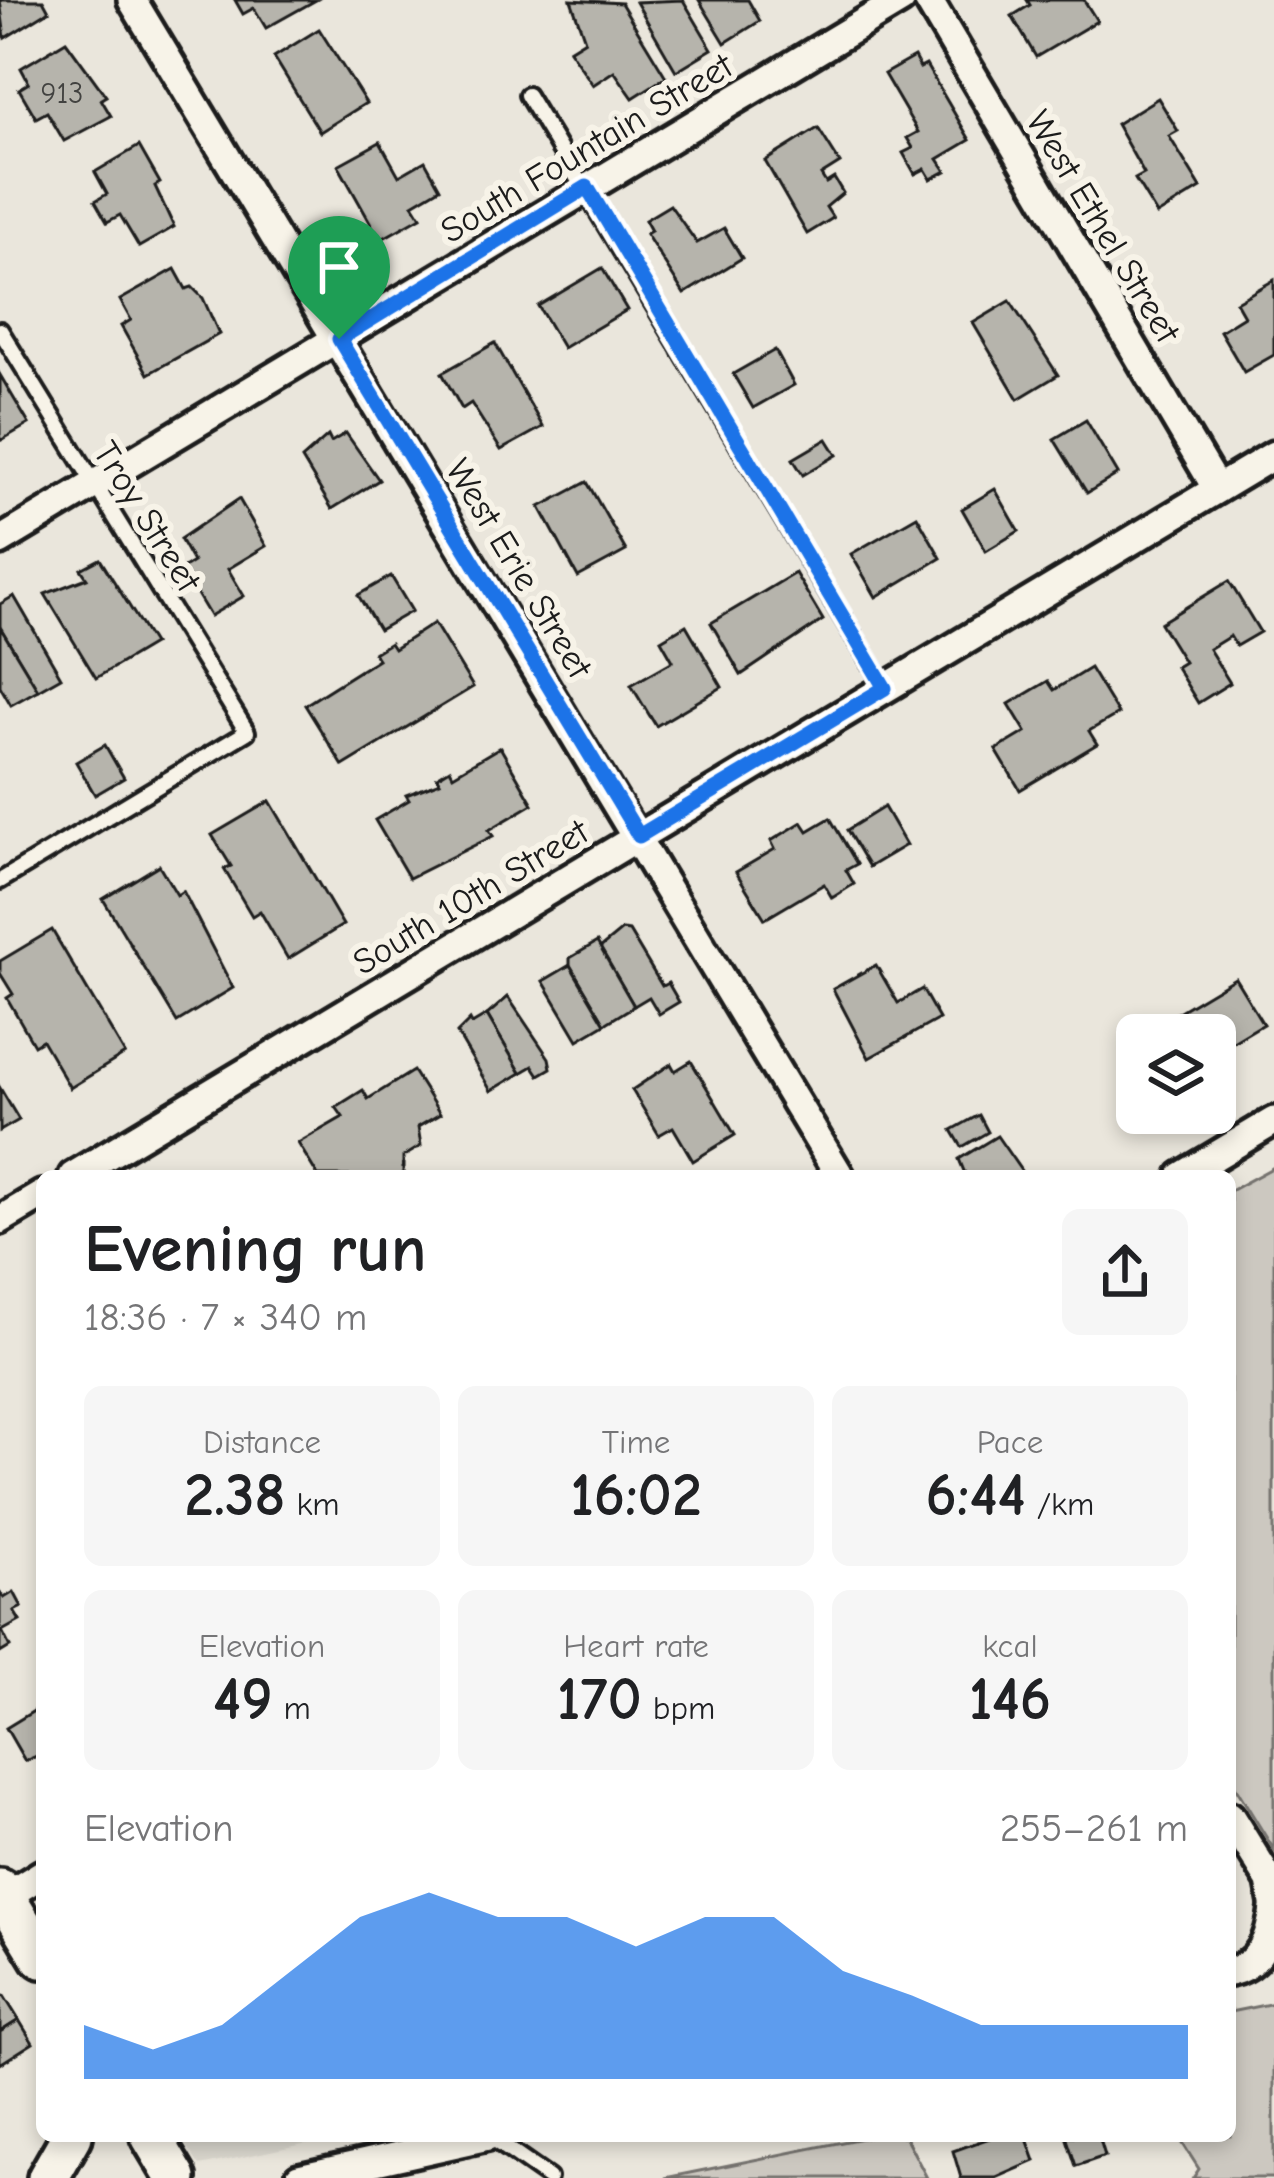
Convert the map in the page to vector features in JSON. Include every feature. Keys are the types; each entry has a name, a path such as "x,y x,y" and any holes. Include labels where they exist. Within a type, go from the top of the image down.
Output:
{"main road":[{"path":"2,1893 36,1948"},
{"path":"48,2178 69,2142"},
{"path":"155,2142 176,2178"}],"street":[{"name":"West Erie Street","path":"132,0 836,1170"},
{"name":"South Fountain Street","path":"0,541 902,0"},
{"name":"West Ethel Street","path":"928,0 1217,489"},
{"name":"South 10th Street","path":"83,1170 1274,454"},
{"path":"1192,1170 1274,1121"},
{"path":"0,1220 36,1199"},
{"path":"1236,1826 1270,1881 1274,1912 1264,1950 1236,1970"},
{"path":"2,1893 36,1877"},
{"path":"299,2178 462,2142"}],"lane":[{"path":"527,95 587,187 885,688"},
{"name":"Troy Street","path":"0,330 247,732 0,881"},
{"path":"498,2142 549,2178"}],"shaded area":[{"path":"1274,1167 1274,1850 1236,1788 1236,1188"},
{"path":"1274,2003 1274,2178 1193,2178 1199,2169 1182,2142 1236,2142 1236,2011"},
{"path":"183,2142 312,2142 200,2166"},
{"path":"842,2142 908,2142 927,2178 665,2178"}],"building":[{"path":"0,0 43,0 49,11 5,38"},
{"path":"235,0 316,0 266,28 254,8 243,14"},
{"path":"571,0 621,3 666,77 633,98 614,71 593,85 569,50 585,40"},
{"path":"683,0 712,49 676,71 636,2"},
{"path":"699,0 748,0 760,21 725,43"},
{"path":"1027,0 1084,0 1097,21 1036,57 1012,16 1030,5"},
{"path":"319,29 366,103 320,132 274,57"},
{"path":"66,41 106,96 101,99 111,116 64,141 47,112 36,118 19,89 29,83 21,68"},
{"path":"914,57 920,68 926,65 970,140 938,159 946,171 931,179 925,169 915,174 903,153 913,148 907,138 918,132 884,74"},
{"path":"1158,98 1178,131 1169,136 1201,188 1157,215 1135,179 1144,174 1116,124"},
{"path":"818,128 840,163 821,175 826,183 834,178 843,193 826,207 833,218 807,234 765,161"},
{"path":"380,142 399,176 425,161 440,188 413,204 421,217 380,240 338,165"},
{"path":"139,146 160,183 155,186 174,227 139,247 120,215 107,222 95,201 107,194 95,172"},
{"path":"670,205 697,243 724,228 742,258 684,294 646,234 651,231 645,220"},
{"path":"602,268 627,310 563,348 538,306"},
{"path":"175,269 186,289 192,287 203,298 219,334 148,374 121,326 131,320 120,300"},
{"path":"1274,280 1274,355 1244,372 1220,331 1244,316 1236,302"},
{"path":"1010,301 1058,375 1018,399 973,323"},
{"path":"495,343 543,427 501,450 471,403 462,409 442,373"},
{"path":"775,350 794,385 753,408 733,374"},
{"path":"0,375 29,424 0,441"},
{"path":"1086,420 1118,474 1087,493 1054,439"},
{"path":"346,433 379,480 332,509 302,459 328,436 331,442"},
{"path":"827,439 837,455 803,475 793,459"},
{"path":"587,482 626,551 578,577 540,507"},
{"path":"995,489 1019,531 986,551 962,509"},
{"path":"239,499 266,546 228,569 244,596 210,616 182,569 193,562 180,539"},
{"path":"917,516 941,558 876,597 851,554"},
{"path":"100,559 153,644 96,678 45,594 87,578 81,569"},
{"path":"795,573 823,620 741,675 711,623"},
{"path":"391,576 412,611 379,630 358,595"},
{"path":"1229,581 1260,632 1236,646 1230,636 1209,649 1230,683 1198,703 1176,667 1184,662 1160,623"},
{"path":"14,596 61,677 38,690 0,627 0,604"},
{"path":"434,623 473,687 343,766 305,705 378,659 374,653 390,643 394,649"},
{"path":"686,625 722,687 656,726 631,685 673,661 661,640"},
{"path":"0,627 38,690 11,705 0,686"},
{"path":"1090,668 1118,714 1089,731 1097,744 1020,790 996,750 1026,732 1009,704 1048,681 1054,690"},
{"path":"105,745 124,778 95,795 76,762"},
{"path":"500,747 533,804 489,830 493,836 409,878 375,820 409,800 406,795 440,782 437,777 450,769 453,775"},
{"path":"270,801 343,925 288,959 260,911 252,916 224,869 231,866 212,835"},
{"path":"884,807 906,845 869,867 847,830"},
{"path":"830,818 857,864 846,870 854,884 832,898 824,884 765,919 736,872 775,849 771,841 802,822 808,831"},
{"path":"159,865 177,895 183,891 233,988 177,1022 103,899"},
{"path":"52,930 125,1054 70,1088 42,1040 34,1045 7,998 13,994 0,973 0,961"},
{"path":"622,930 629,931 662,986 668,983 679,1002 659,1014 649,997 634,1006 600,948"},
{"path":"597,942 634,1006 605,1024 570,965 570,958"},
{"path":"570,965 605,1024 578,1040 543,981"},
{"path":"876,965 898,1003 922,989 939,1019 869,1058 833,989"},
{"path":"1235,978 1263,1024 1236,1040 1236,1014 1175,1014"},
{"path":"508,997 549,1058 551,1068 539,1075 533,1066 521,1073 487,1015"},
{"path":"487,1015 521,1073 491,1091 457,1033 470,1020 472,1024"},
{"path":"691,1061 735,1135 693,1161 673,1127 659,1135 632,1090 671,1064 675,1071"},
{"path":"413,1071 440,1114 418,1127 421,1146 403,1157 403,1170 314,1170 298,1143 343,1117 336,1107 363,1090 368,1099"},
{"path":"0,1088 19,1120 0,1131"},
{"path":"979,1115 988,1132 962,1147 952,1130"},
{"path":"997,1136 1021,1170 964,1170 959,1159"},
{"path":"14,1592 22,1607 14,1611 20,1621 2,1631 10,1647 0,1653 0,1593 4,1598"},
{"path":"36,1710 36,1756 25,1761 6,1728"},
{"path":"4,1996 19,2020 0,2032 0,1998"},
{"path":"19,2020 33,2043 0,2064 0,2032"},
{"path":"978,2142 1028,2142 1035,2161 996,2178 961,2178 953,2151"},
{"path":"1068,2142 1101,2142 1105,2156 1076,2166"}],"route":[{"path":"587,187 885,688 639,836 339,339 587,187"}]}
